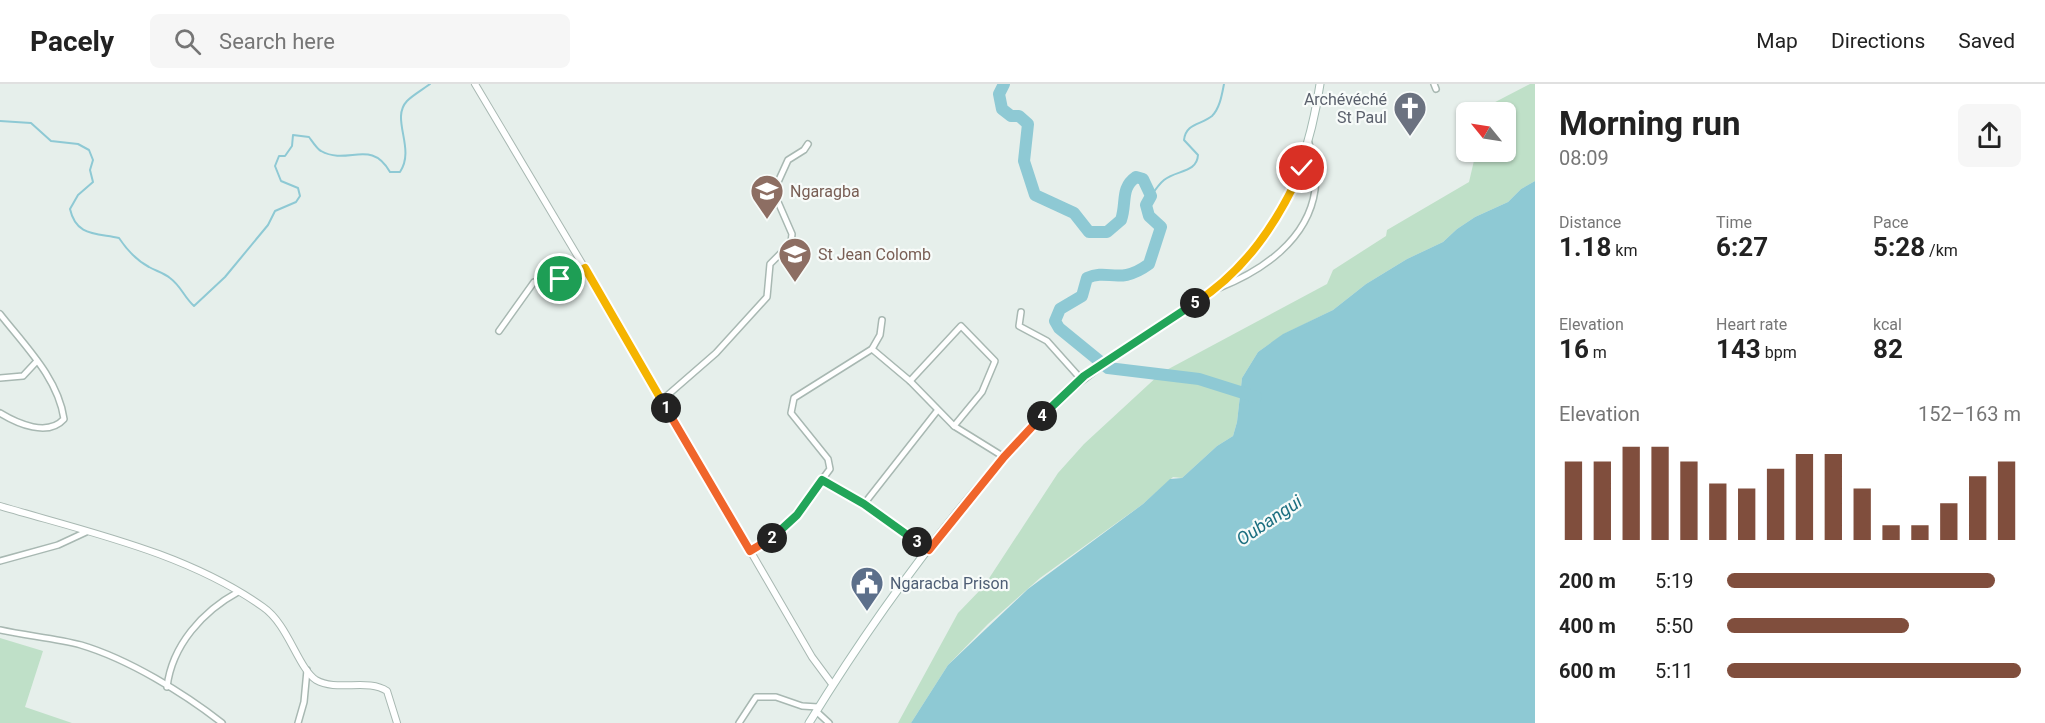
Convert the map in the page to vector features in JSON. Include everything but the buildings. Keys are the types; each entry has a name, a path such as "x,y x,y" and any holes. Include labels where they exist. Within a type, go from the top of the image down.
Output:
{"main road":[{"path":"808,723 832,684 929,550 1004,457 1083,377 1214,289 1257,247 1276,219 1298,176 1309,144 1320,84"}],"street":[{"path":"475,84 812,657 832,684"},
{"path":"662,400 716,353 767,297 770,264 791,243 792,234 775,195 778,182 788,160 804,150 808,144"},
{"path":"1214,289 1247,277 1282,250 1303,226 1315,188 1309,144"},
{"path":"499,331 534,282 543,279 565,280 585,268"},
{"path":"1021,312 1019,326 1047,341 1083,377"},
{"path":"0,314 37,361 61,398 64,419 58,426 48,429 16,422 0,413"},
{"path":"750,551 770,540 797,515 830,469 828,459 791,413 794,398 872,349 880,335 882,320"},
{"path":"910,381 961,326 995,361 982,392 954,426"},
{"path":"872,349 910,381 954,426 1004,457"},
{"path":"0,378 22,376 37,361"},
{"path":"864,504 937,411"},
{"path":"822,480 864,504 929,550"},
{"path":"0,506 179,562 238,592 265,608 283,627 307,670 317,680 359,687 379,686 387,691 397,723"},
{"path":"0,561 58,544 86,532"},
{"path":"168,687 187,634 224,600 238,592"},
{"path":"0,630 81,645 124,663 168,687 222,723"},
{"path":"298,723 304,702 307,670"},
{"path":"739,723 756,697 776,697 817,709 828,723"}],"green space":[{"path":"1530,84 1535,84 1535,181 1521,189 1508,202 1475,217 1443,242 1407,259 1366,284 1333,310 1284,334 1258,352 1242,378 1237,422 1233,436 1217,446 1182,478 1173,477 1143,504 1040,578 988,624 948,665 911,723 898,723 958,613 984,586 1058,473 1084,444 1161,373 1327,284 1333,270 1386,236 1387,230 1469,182 1474,162 1516,162 1516,102 1495,102"},
{"path":"0,638 43,651 25,707 72,723 0,723"}],"water":[{"name":"Oubangui","path":"1535,181 1535,723 911,723 948,665 1028,589 1143,504 1170,479 1182,478 1217,446 1233,436 1237,422 1242,378 1258,352 1283,334 1333,310 1366,284 1407,259 1443,242 1475,217 1508,202 1521,189"}],"waterway":[{"path":"0,121 31,123 51,141 78,144 89,150 93,160 90,170 93,182 78,195 70,209 77,224 88,232 119,238 140,261 174,281 194,306 225,277 268,225 275,211 296,202 300,196 298,188 281,181 275,166 279,156 285,156 292,146 293,135 309,137 319,150 331,155 367,154 375,156 390,172 400,172 405,153 402,108 409,99 430,84"},
{"path":"1004,84 999,94 1002,109 1011,116 1019,116 1028,124 1024,161 1035,195 1074,213 1089,232 1107,232 1121,220 1126,191 1136,177 1143,179 1151,196 1146,205 1149,216 1161,227 1149,264 1130,274 1095,275 1087,278 1082,296 1060,309 1055,321 1059,328 1108,368 1199,379 1256,397"},
{"path":"1151,196 1164,180 1190,168 1197,161 1198,155 1184,140 1185,134 1191,127 1215,113 1224,84"}],"place":[{"name":"Archévéché St Paul","path":"1410,137"},
{"name":"Ngaragba","path":"767,220"},
{"name":"St Jean Colomb","path":"795,283"},
{"name":"Ngaracba Prison","path":"867,612"}],"route":[{"path":"560,279 565,280 585,268 750,551 770,540 797,515 822,480 864,504 929,550 1004,457 1081,379 1200,299 1235,270 1257,247 1276,219 1302,168"}]}
